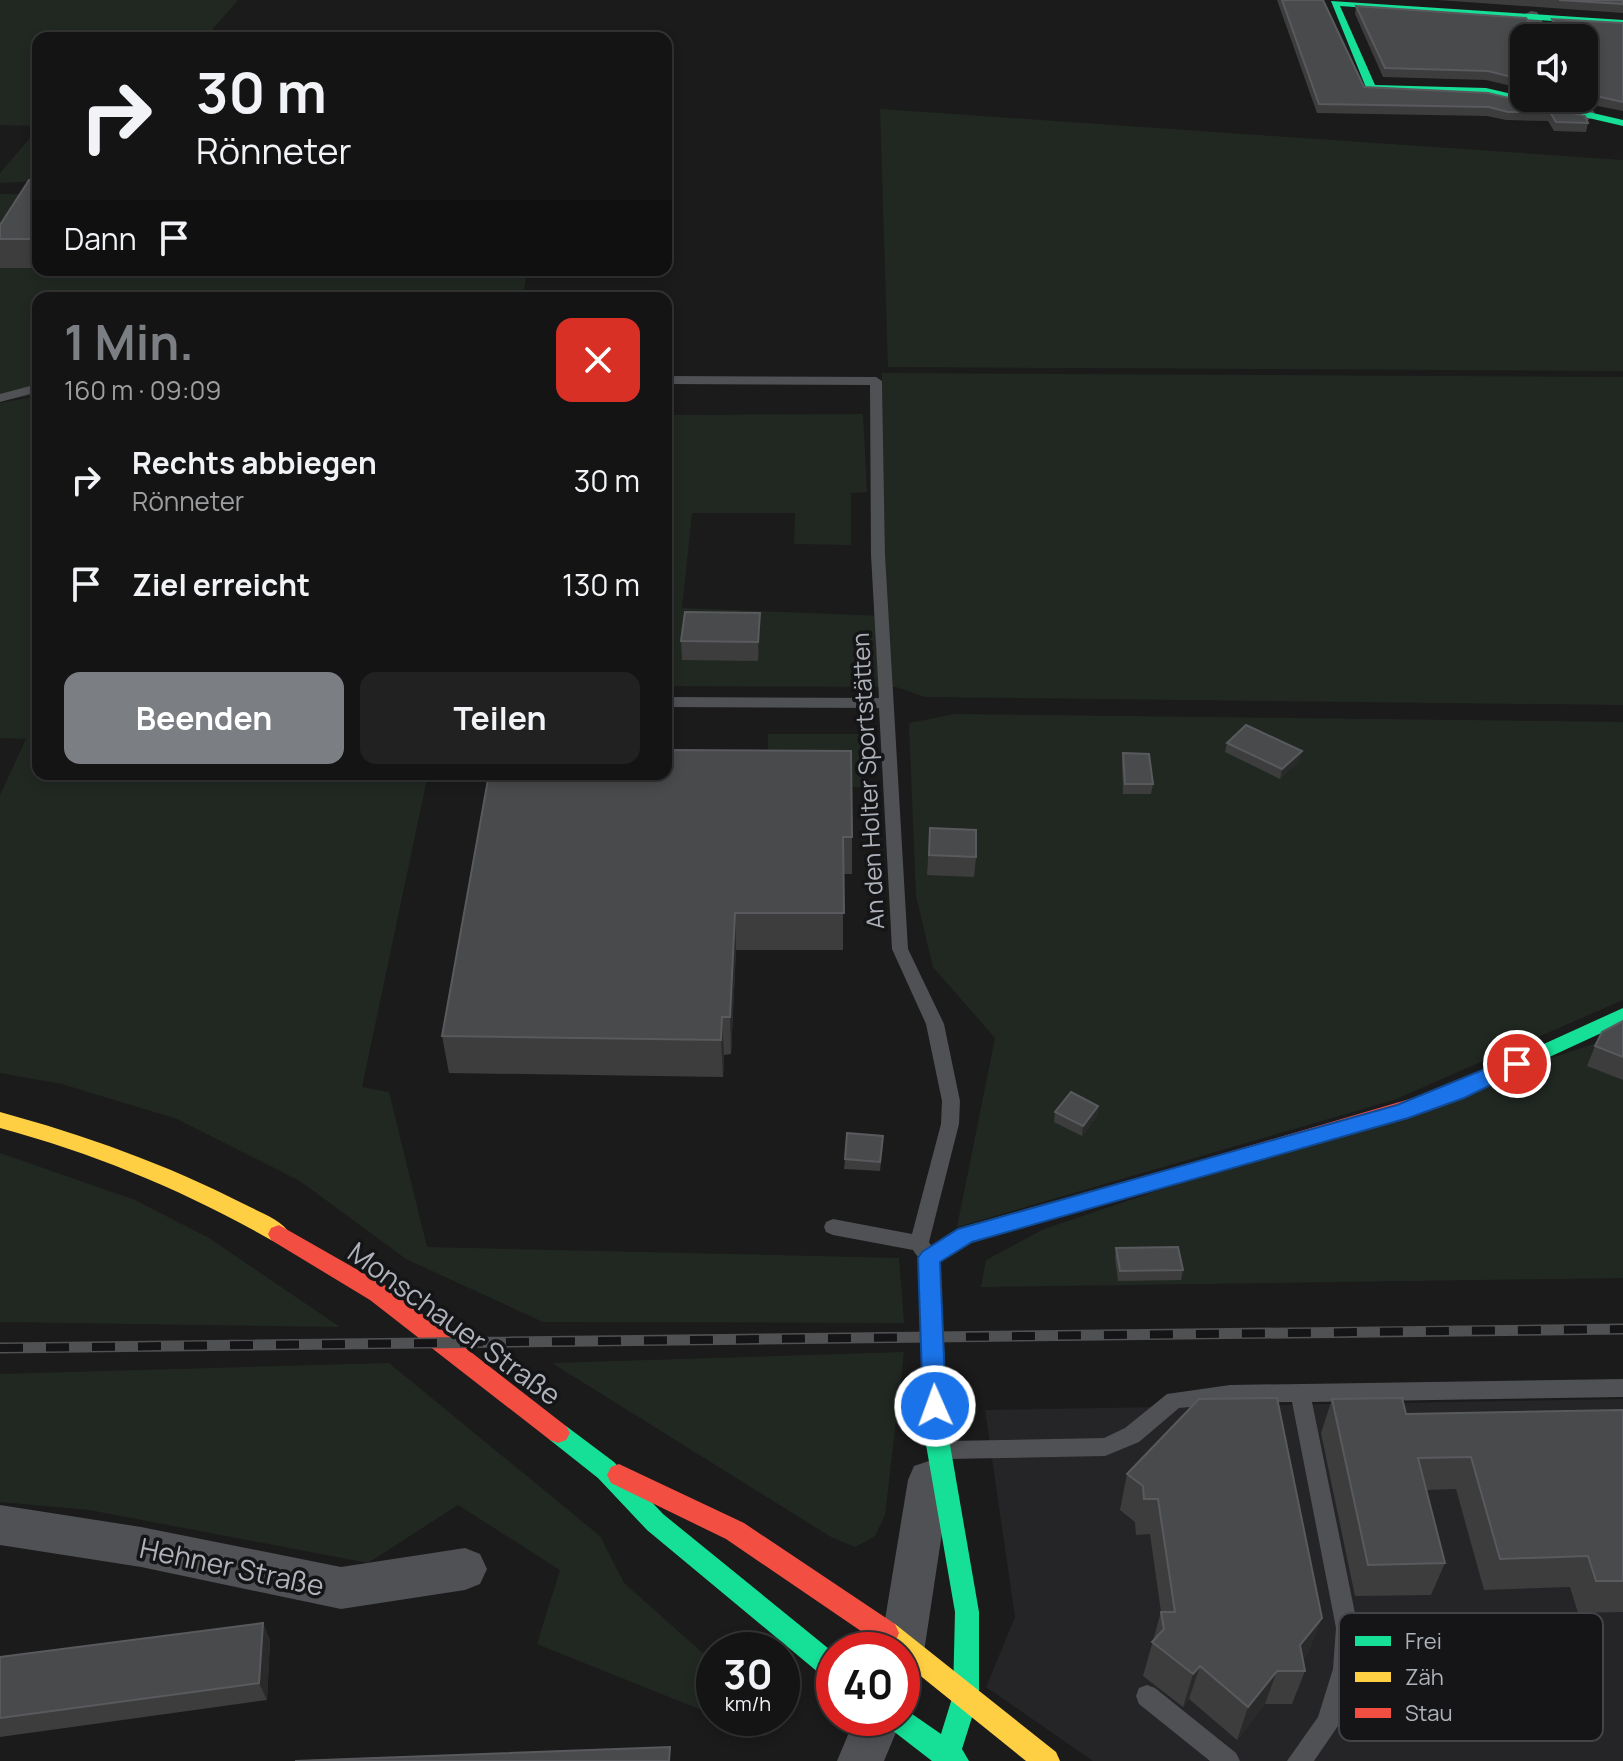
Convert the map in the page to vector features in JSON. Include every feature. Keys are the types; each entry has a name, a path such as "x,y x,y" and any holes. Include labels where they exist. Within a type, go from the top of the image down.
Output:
{"street":[{"path":"1510,95 1486,91 1371,88 1334,3 1623,23"},
{"path":"1531,16 1535,24"},
{"path":"1594,112 1623,123"},
{"path":"920,1736 950,1759 966,1695 967,1612 938,1442 926,1257 966,1235 1401,1112 1457,1092 1623,1015"},
{"name":"Monschauer Straße","path":"0,1120 62,1136 223,1201 378,1293 606,1470 655,1522 816,1654"},
{"path":"906,1632 938,1442"},
{"name":"Monschauer Straße","path":"606,1470 667,1494 787,1563 879,1632"},
{"name":"Hehner Straße","path":"0,1525 141,1547 341,1588 465,1569"},
{"name":"Monschauer Straße","path":"920,1662 1047,1761"},
{"path":"860,1761 871,1736"}],"lane":[{"name":"An den Holter Sportstätten","path":"672,380 876,381 885,703 900,949 935,1024 951,1101 950,1124 926,1257"},
{"path":"0,398 32,390"},
{"path":"672,702 885,703"},
{"path":"833,1227 926,1257"},
{"path":"938,1442 1105,1447 1132,1435 1174,1400 1300,1393 1623,1388"},
{"path":"1300,1393 1344,1613"},
{"path":"1299,1761 1328,1723 1339,1686"},
{"path":"1147,1696 1228,1761"}],"shaded area":[{"path":"0,0 238,0 210,32 32,32 32,126 0,125"},
{"path":"880,109 1623,160 1623,371 888,367"},
{"path":"32,136 32,181 0,183 0,173"},
{"path":"0,194 32,194 32,276 527,276 523,292 32,292 32,396 0,400"},
{"path":"882,373 1623,377 1623,705 925,697 896,687 672,686 672,415 863,414 867,492 851,493 851,545 794,544 795,513 692,513 682,608 886,616"},
{"path":"32,397 32,780 427,780 362,1087 389,1092 427,1247 899,1258 904,1323 543,1322 406,1259 300,1181 177,1119 62,1084 0,1073 0,795 26,739 0,738 0,403"},
{"path":"955,714 1623,722 1623,1000 1394,1100 957,1227 995,1038 933,967 916,896 909,723"},
{"path":"768,734 863,734 865,787 767,787"},
{"path":"1623,1034 1623,1278 981,1287 986,1260 1044,1229"},
{"path":"0,1153 135,1200 209,1238 340,1327 0,1322"},
{"path":"904,1352 885,1515 875,1536 855,1547 831,1537 552,1363"},
{"path":"389,1363 600,1536 624,1583 696,1647 696,1708 537,1644 560,1570 458,1505 368,1563 89,1510 0,1502 0,1374"},
{"path":"1623,1399 1623,1761 1093,1761 986,1687 1015,1617 985,1410"}],"building":[{"path":"1282,0 1323,0 1364,87 1488,93 1510,98 1510,112 1489,107 1319,104"},
{"path":"1559,0 1623,0 1623,4"},
{"path":"1356,6 1526,18 1530,24 1510,24 1510,76 1488,71 1385,68"},
{"path":"1552,19 1623,23 1623,102 1598,96 1598,24 1555,24"},
{"path":"1550,112 1585,116 1588,123 1556,122"},
{"path":"29,180 32,180 32,239 0,239 0,225"},
{"path":"685,612 760,613 758,642 681,641"},
{"path":"1246,725 1302,751 1282,769 1227,743"},
{"path":"672,750 851,751 852,837 843,837 844,913 735,913 730,1017 722,1017 721,1040 442,1036 488,780 672,780"},
{"path":"1123,753 1149,754 1153,784 1125,784"},
{"path":"930,828 976,830 976,857 929,855"},
{"path":"1623,1021 1623,1057 1595,1046 1602,1032"},
{"path":"1071,1092 1098,1106 1083,1126 1055,1112"},
{"path":"847,1133 883,1136 880,1162 845,1159"},
{"path":"1178,1247 1183,1270 1120,1271 1116,1248"},
{"path":"1277,1398 1322,1618 1300,1645 1305,1671 1277,1671 1248,1707 1200,1666 1193,1674 1152,1642 1164,1629 1161,1612 1175,1612 1158,1499 1144,1499 1143,1486 1127,1474 1199,1399"},
{"path":"1402,1398 1406,1414 1623,1410 1623,1581 1596,1581 1588,1556 1500,1559 1471,1457 1418,1458 1445,1563 1368,1565 1332,1399"},
{"path":"263,1623 259,1683 0,1718 0,1657"},
{"path":"670,1747 669,1761 295,1761"}],"railway":[{"path":"0,1348 1623,1329"}],"traffic: fast":[{"path":"1623,23 1334,3 1371,88 1486,91 1623,123"},
{"path":"1447,1096 1623,1015"},
{"path":"945,1761 966,1695 967,1612 936,1433 929,1258 966,1235 1181,1174"},
{"path":"558,1433 606,1470 655,1522 816,1654"},
{"path":"920,1735 956,1761"}],"traffic: slow":[{"path":"0,1120 144,1167 213,1198 279,1234"},
{"path":"920,1660 1047,1761"}],"traffic: jam":[{"path":"1181,1174 1447,1096"},
{"path":"279,1234 378,1293 558,1433"},
{"path":"619,1475 735,1531 885,1632"}],"route":[{"path":"935,1406 929,1258 966,1235 1401,1112 1457,1092 1517,1064"}]}
